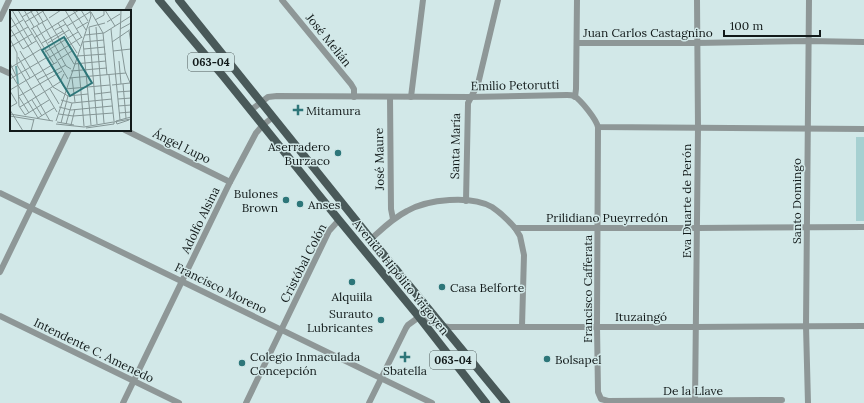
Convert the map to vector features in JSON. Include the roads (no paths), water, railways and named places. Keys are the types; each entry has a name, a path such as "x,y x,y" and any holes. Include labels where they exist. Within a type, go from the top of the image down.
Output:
{"main road":[{"name":"Avenida Hipólito Yrigoyen","path":"159,0 251,110 419,317 486,403"},
{"name":"Avenida Hipólito Yrigoyen","path":"178,0 424,305 506,403"}],"street":[{"path":"0,19 9,0"},
{"path":"127,10 132,0"},
{"name":"José Melián","path":"282,0 351,84 354,89 354,97"},
{"path":"412,97 423,0"},
{"name":"Santa María","path":"466,201 467,108 470,98 477,88 498,0"},
{"path":"575,97 577,0"},
{"name":"Eva Duarte de Perón","path":"695,402 698,127 697,0"},
{"name":"Santo Domingo","path":"808,403 806,326 810,0"},
{"name":"Juan Carlos Castagnino","path":"577,44 809,41 864,42"},
{"path":"0,69 10,74"},
{"name":"Emilio Petorutti","path":"251,110 268,97 277,96 470,98 567,95 575,97 580,101 597,122 598,126"},
{"name":"José Maure","path":"390,97 391,209 393,219"},
{"name":"Adolfo Alsina","path":"123,403 183,282 230,182 256,133 262,125 273,117"},
{"path":"598,126 864,129"},
{"name":"Francisco Cafferata","path":"598,126 598,392 601,399 604,401"},
{"path":"0,272 69,131"},
{"name":"Ángel Lupo","path":"127,131 230,182"},
{"name":"Francisco Moreno","path":"0,193 432,403"},
{"path":"371,239 393,219 407,210 427,203 450,200 478,202 492,207 504,216 520,236 524,255 522,326"},
{"name":"Cristóbal Colón","path":"246,403 329,231 339,220"},
{"name":"Prilidiano Pueyrredón","path":"515,228 864,227"},
{"path":"369,403 406,328 419,317 424,305"},
{"name":"Intendente C. Amenedo","path":"0,316 179,403"},
{"name":"Ituzaingó","path":"419,317 442,326 449,327 864,326"},
{"name":"De la Llave","path":"604,401 695,402 782,400"}],"place":[{"name":"Mitamura","path":"298,110"},
{"name":"Aserradero Burzaco","path":"338,153"},
{"name":"Bulones Brown","path":"286,200"},
{"name":"Anses","path":"300,204"},
{"name":"Alquiila","path":"352,282"},
{"name":"Casa Belforte","path":"442,287"},
{"name":"Surauto Lubricantes","path":"381,320"},
{"name":"Sbatella","path":"405,357"},
{"name":"Bolsapel","path":"547,359"},
{"name":"Colegio Inmaculada Concepción","path":"242,363"}]}
